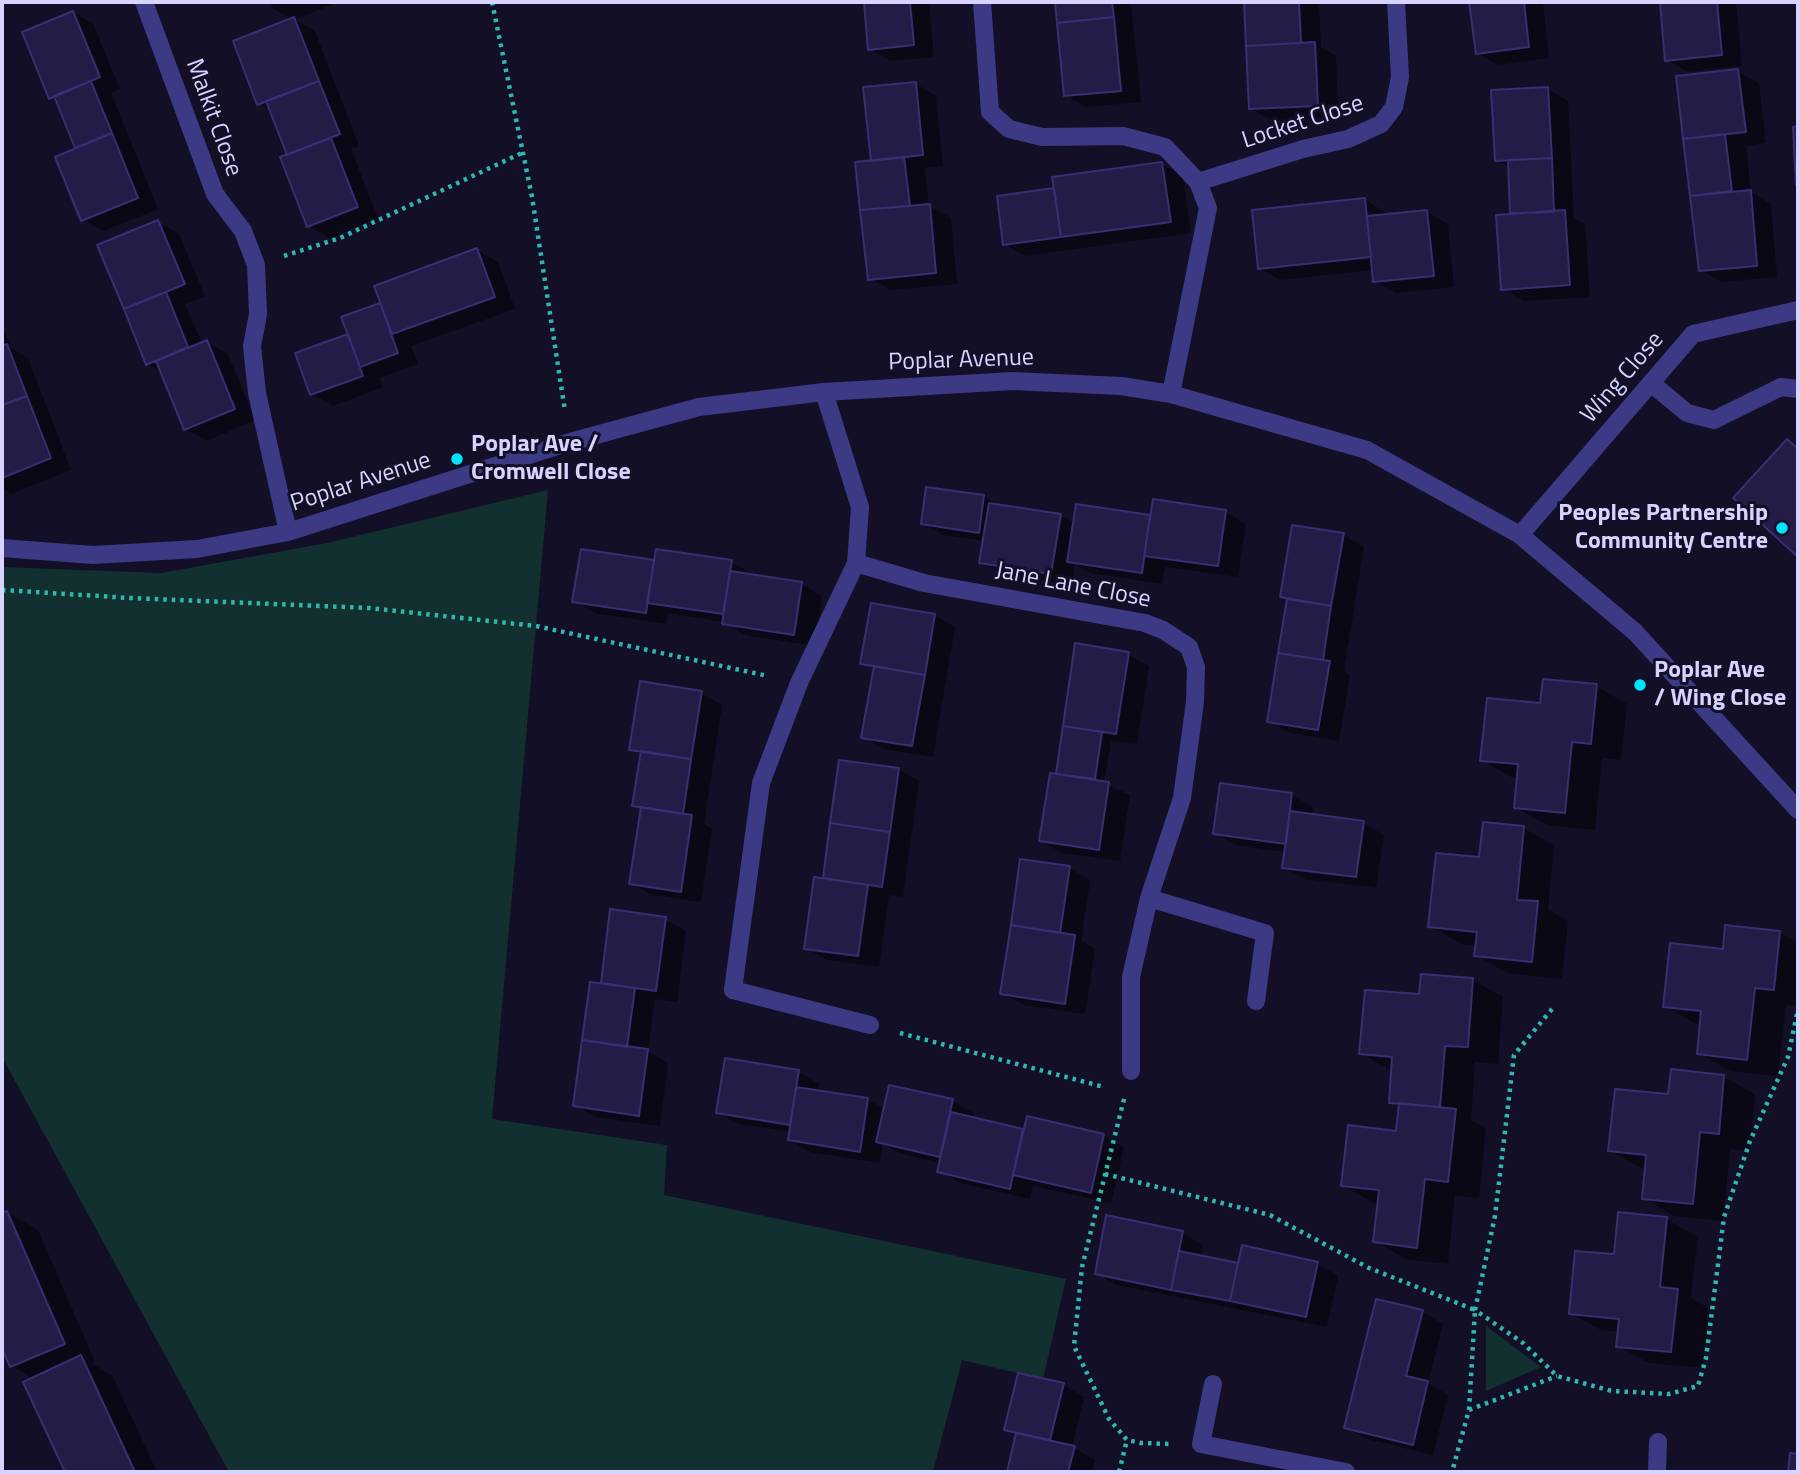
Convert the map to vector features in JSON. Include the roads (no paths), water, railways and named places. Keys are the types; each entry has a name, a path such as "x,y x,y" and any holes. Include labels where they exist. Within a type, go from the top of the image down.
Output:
{"street":[{"name":"Malkit Close","path":"144,2 215,194 243,230 256,265 258,314 252,346 257,393 288,532"},
{"path":"982,2 990,113 1009,129 1042,138 1123,136 1165,147 1198,182 1208,208 1171,394"},
{"name":"Locket Close","path":"1198,182 1303,149 1348,138 1381,124 1395,107 1400,78 1396,2"},
{"name":"Wing Close","path":"1520,535 1693,334 1798,310"},
{"name":"Poplar Avenue","path":"2,548 106,554 197,549 288,532 570,442 699,407 824,392 1013,381 1121,386 1171,394 1367,450 1520,535 1636,632 1798,810"},
{"path":"1651,383 1687,413 1714,420 1781,387 1798,389"},
{"path":"824,392 860,507 856,563 799,683 761,783 733,990 870,1025"},
{"name":"Jane Lane Close","path":"856,563 924,583 1145,623 1163,630 1189,647 1196,667 1195,702 1182,798 1149,898 1131,977 1131,1071"},
{"path":"1149,898 1265,933 1256,1001"},
{"path":"1213,1384 1201,1444 1346,1472"},
{"path":"1657,1472 1658,1442"}],"place":[{"name":"Poplar Ave / Cromwell Close","path":"457,459"},
{"name":"Peoples Partnership Community Centre","path":"1782,528"},
{"name":"Poplar Ave / Wing Close","path":"1640,685"}]}
